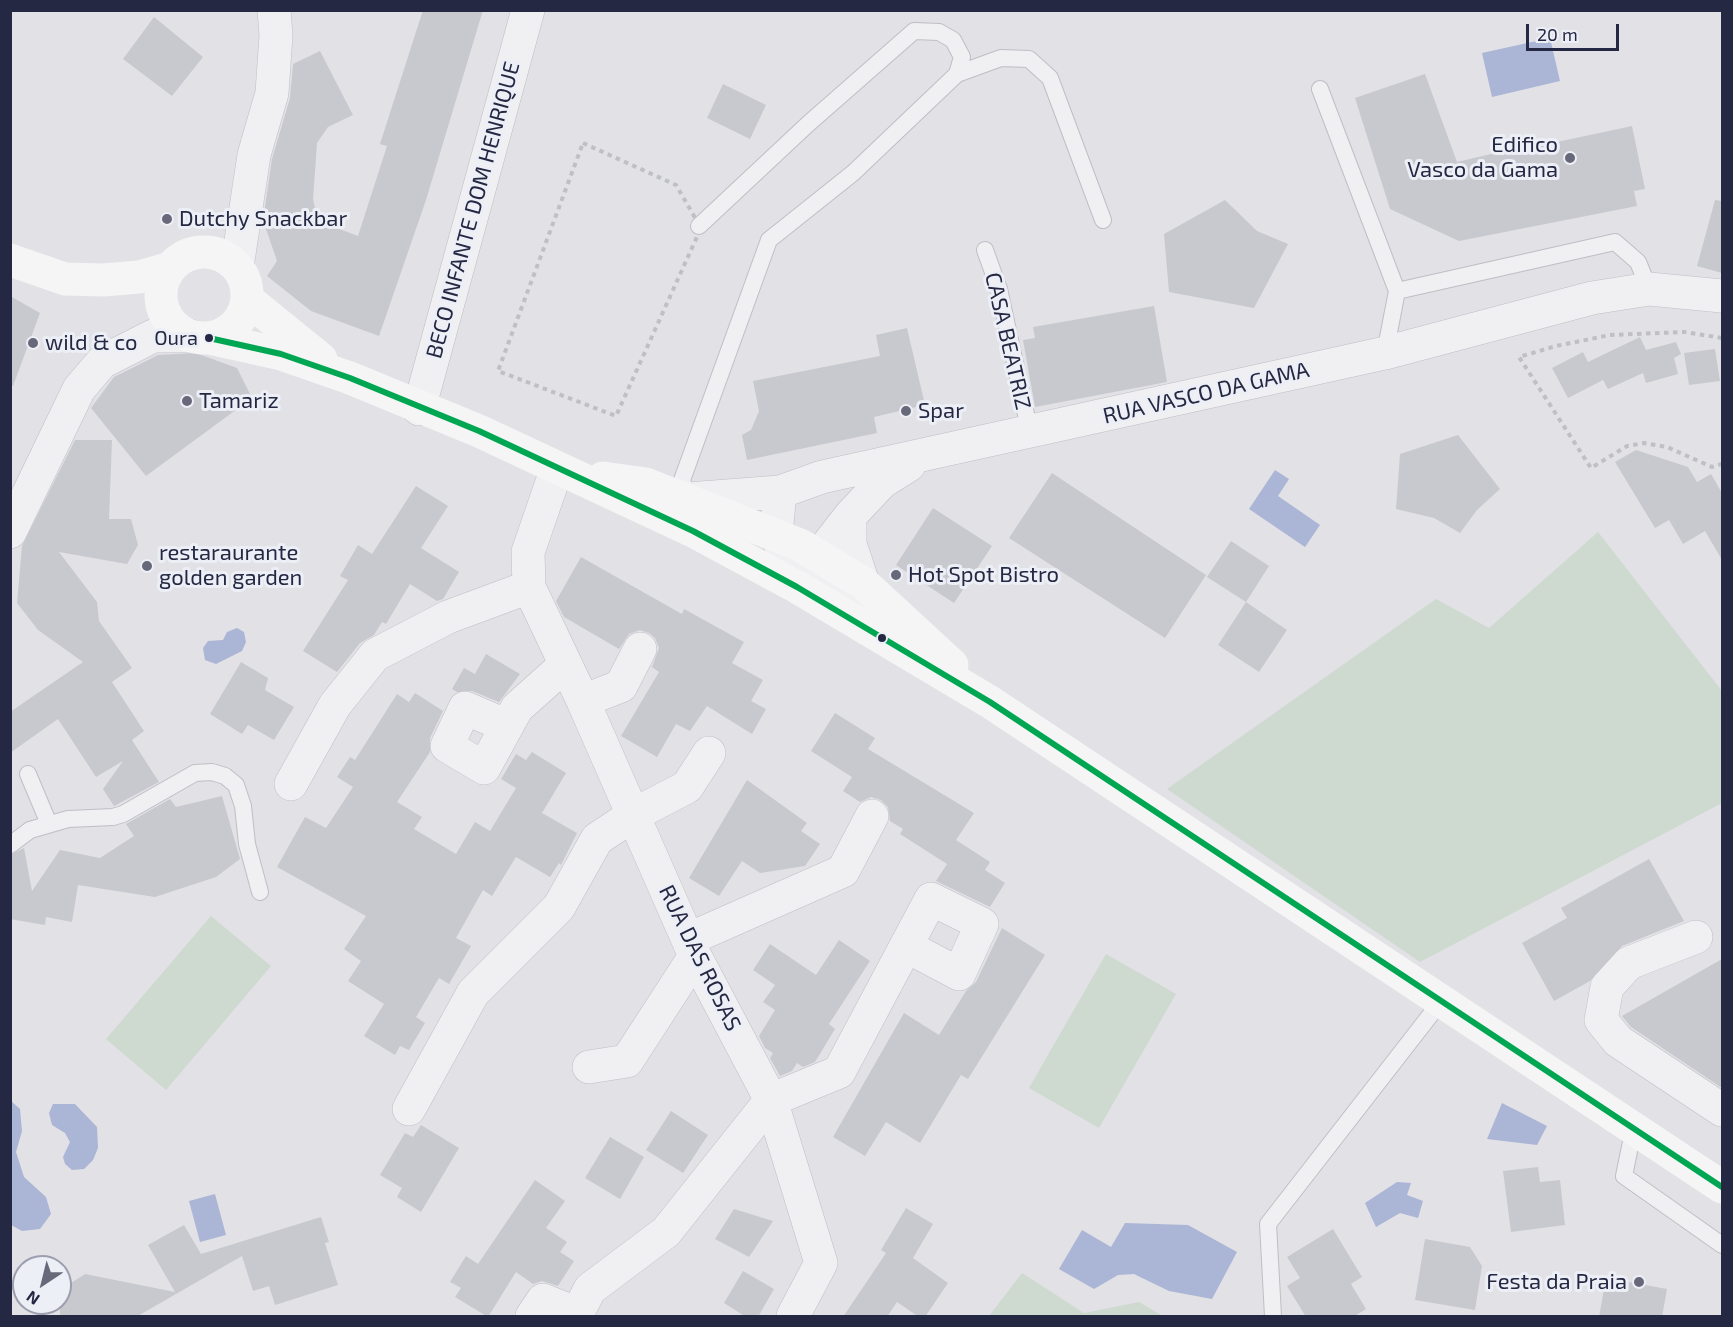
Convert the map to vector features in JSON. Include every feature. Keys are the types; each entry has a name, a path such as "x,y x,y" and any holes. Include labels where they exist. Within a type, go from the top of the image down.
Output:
{"street":[{"path":"237,267 248,209 254,155 272,93 276,35 274,10"},
{"name":"BECO INFANTE DOM HENRIQUE","path":"418,409 528,10"},
{"path":"10,260 64,279 103,280 139,277 170,268 187,255 214,252 227,258 243,276 247,299 244,313 235,325 223,333 200,337 174,325 163,309 160,295 163,281 170,268"},
{"path":"103,280 163,309"},
{"name":"RUA VASCO DA GAMA","path":"676,508 780,492 822,477 920,458 1385,353 1592,298 1649,289 1722,296"},
{"path":"247,299 313,354 350,378"},
{"path":"10,532 79,388 102,362 153,336 200,337 281,354 350,378 418,409 479,431 557,468 646,484 676,508 798,587 908,655 990,702 1722,1187"},
{"path":"806,558 826,547 850,516 882,482 920,458"},
{"name":"RUA DAS ROSAS","path":"557,468 528,552 529,587 564,666 583,701 692,948 771,1100 821,1263 793,1317"},
{"path":"779,536 777,524 780,492"},
{"path":"676,508 779,536 889,626 908,655"},
{"path":"676,508 695,520 806,558 863,583 990,702"},
{"path":"850,516 850,544 863,583"},
{"path":"291,784 335,705 375,655 448,617 529,587"},
{"path":"583,701 621,686 640,649"},
{"path":"507,726 517,708 564,666"},
{"path":"409,1109 473,993 559,907 597,839 633,815 687,787 709,753"},
{"path":"589,1067 627,1061 692,948 843,871 872,816"},
{"path":"1695,937 1629,963 1607,987 1601,1020 1618,1041 1722,1110"},
{"path":"532,1317 543,1300 577,1315 590,1289 666,1232 771,1100 839,1072 906,946"}],"lane":[{"path":"699,226 808,124 914,31 939,32 953,40 962,57 957,74"},
{"path":"676,508 682,480 769,240 853,173 957,74 1001,58 1029,59 1050,78 1103,220"},
{"path":"1320,89 1397,291 1385,353"},
{"path":"1397,291 1615,242 1638,262 1649,289"},
{"name":"CASA BEATRIZ","path":"985,250 999,289 1030,433"},
{"path":"10,845 30,830 49,824 68,819 113,817 123,814 195,773 212,772 225,776 236,785 243,806 247,844 260,892"},
{"path":"28,774 49,824"},
{"path":"1273,1317 1268,1224 1442,1000"},
{"path":"1634,1127 1624,1176 1722,1245"}],"path":[{"path":"583,143 676,185 699,226 616,416 498,371 583,143"},
{"path":"1722,338 1684,332 1610,335 1556,346 1519,357 1591,468 1628,446 1644,443 1667,447 1712,467 1722,464"}],"shaded area":[{"path":"1598,532 1722,691 1722,803 1420,962 1167,789 1436,599 1489,628"},
{"path":"211,916 271,966 166,1090 106,1039"},
{"path":"1106,954 1176,994 1099,1128 1029,1088"},
{"path":"1022,1273 1084,1313 1139,1302 1163,1316 989,1316"}],"water":[{"path":"1550,38 1560,81 1492,97 1482,53"},
{"path":"1275,470 1289,479 1278,496 1320,525 1305,547 1249,509"},
{"path":"237,628 244,632 246,642 242,651 216,664 205,660 203,648 208,641 223,640 227,632"},
{"path":"11,1101 20,1109 22,1131 16,1152 24,1177 46,1197 51,1214 40,1229 22,1231 11,1225"},
{"path":"1502,1103 1547,1126 1537,1145 1487,1139"},
{"path":"53,1104 75,1104 97,1127 98,1148 93,1160 84,1169 72,1170 65,1164 63,1157 70,1142 65,1133 52,1125 49,1113"},
{"path":"1397,1182 1411,1183 1407,1195 1423,1201 1418,1218 1400,1213 1376,1227 1365,1203"},
{"path":"215,1194 226,1235 200,1242 189,1201"},
{"path":"1125,1223 1188,1225 1237,1252 1212,1299 1169,1291 1134,1274 1118,1275 1094,1289 1059,1269 1082,1230 1111,1247"}],"building":[{"path":"423,10 483,10 426,200 379,336 311,311 267,276 277,261 263,220 272,159 290,98 293,64 320,51 353,115 328,127 317,143 313,199 318,221 358,236 387,146 380,144"},
{"path":"154,17 203,57 172,96 123,59"},
{"name":"Edifico Vasco da Gama","path":"1425,74 1457,162 1632,126 1645,189 1634,191 1637,206 1459,241 1390,209 1355,98"},
{"path":"723,84 766,105 750,139 707,118"},
{"path":"1225,200 1257,231 1288,244 1254,308 1169,292 1164,234"},
{"path":"1715,200 1722,201 1722,273 1697,266"},
{"path":"10,296 40,313 13,386 10,385"},
{"path":"1154,306 1167,382 1035,407 1023,340 1035,338 1033,327"},
{"path":"907,328 925,405 874,417 877,433 747,460 742,435 751,430 759,411 753,381 880,356 876,335"},
{"path":"1640,337 1646,350 1676,342 1681,354 1674,358 1678,374 1646,383 1643,373 1608,389 1603,380 1568,398 1552,368 1583,352 1588,362"},
{"path":"1715,349 1720,381 1689,385 1684,353"},
{"path":"196,353 237,368 252,398 146,476 91,408 114,377 158,355"},
{"path":"1458,435 1500,489 1477,510 1460,533 1434,518 1396,509 1400,454"},
{"path":"75,440 112,440 109,519 131,519 138,545 127,564 59,552 97,602 99,621 132,668 112,682 144,731 132,740 159,782 114,806 103,789 123,761 96,777 58,719 10,753 10,712 83,662 38,630 17,603 22,546"},
{"path":"1636,450 1688,467 1697,482 1711,474 1722,493 1722,560 1705,531 1683,544 1669,520 1655,528 1615,462"},
{"path":"1052,473 1206,575 1165,638 1009,538"},
{"path":"416,486 448,506 421,548 459,572 443,599 437,601 410,584 386,624 382,622 374,635 360,643 337,672 303,651 348,580 340,576 358,545 372,554"},
{"path":"933,508 992,546 954,603 896,565"},
{"path":"1231,541 1269,566 1246,602 1207,577"},
{"path":"581,557 682,614 684,609 744,642 732,663 763,680 751,701 766,709 752,734 707,706 690,731 676,724 657,757 621,736 659,672 652,667 659,648 655,638 640,630 629,634 619,649 564,617 556,601"},
{"path":"1246,602 1287,630 1259,672 1218,645"},
{"path":"486,654 520,674 499,702 472,691 457,692 452,689 464,668 475,674"},
{"path":"241,662 268,678 265,690 294,707 274,740 248,725 242,734 210,714"},
{"path":"415,693 443,711 430,738 430,752 397,802 422,817 414,829 456,854 475,822 490,831 516,788 501,779 516,754 526,760 532,752 566,773 542,813 577,833 561,865 559,863 550,877 516,857 492,896 483,890 456,938 471,946 449,984 439,978 416,1017 425,1023 409,1050 400,1046 395,1055 364,1036 384,1004 348,981 361,961 344,949 366,916 277,867 305,817 326,828 353,787 337,777 350,757 355,760 397,694 409,702"},
{"path":"835,713 875,738 868,749 974,813 956,840 990,862 985,870 1005,883 990,907 936,881 947,864 900,834 903,829 890,821 888,807 881,800 871,797 860,802 843,791 852,777 811,751"},
{"path":"747,780 807,823 801,831 820,844 805,866 760,873 742,861 719,896 689,878"},
{"path":"222,796 240,859 216,877 155,897 78,885 72,922 46,917 45,925 10,919 10,855 24,848 32,891 60,850 100,858 134,836 126,824 170,799 176,807"},
{"path":"1649,859 1684,921 1622,946 1590,981 1554,1001 1522,943 1567,918 1561,908"},
{"path":"1002,928 1045,955 968,1079 961,1075 920,1143 886,1122 865,1156 833,1137 904,1013 939,1035 966,991 976,982"},
{"path":"839,940 870,961 829,1024 835,1029 815,1062 803,1067 797,1063 792,1071 780,1076 770,1058 773,1053 765,1048 759,1036 775,1010 763,1002 775,985 753,970 770,944 816,975"},
{"path":"1722,959 1722,1088 1631,1027 1622,1016"},
{"path":"671,1111 708,1135 683,1173 646,1150"},
{"path":"421,1125 459,1148 421,1212 397,1197 402,1188 380,1175 405,1133 413,1137"},
{"path":"610,1137 644,1157 620,1199 585,1178"},
{"path":"1538,1167 1540,1182 1560,1180 1565,1225 1511,1232 1503,1171"},
{"path":"535,1180 565,1201 546,1228 567,1242 560,1252 574,1261 558,1286 542,1281 533,1284 516,1272 488,1317 455,1297 461,1288 450,1282 466,1256 478,1264"},
{"path":"906,1208 933,1224 913,1258 948,1283 925,1317 919,1317 897,1302 887,1317 843,1317 886,1253 881,1250"},
{"path":"734,1209 773,1221 749,1257 715,1239"},
{"path":"321,1217 329,1242 325,1243 338,1285 275,1305 269,1286 253,1291 242,1256 136,1317 60,1317 60,1315 72,1315 72,1282 85,1274 175,1292 148,1245 184,1225 201,1254"},
{"path":"1333,1229 1362,1277 1351,1284 1366,1309 1353,1317 1306,1317 1287,1286 1300,1278 1287,1257"},
{"path":"1425,1239 1470,1247 1482,1266 1475,1310 1415,1300"},
{"path":"743,1271 774,1289 758,1317 746,1317 724,1303"},
{"path":"1606,1278 1667,1289 1662,1317 1599,1317"}],"transit line":[{"path":"209,338 281,354 350,378 479,431 693,531 797,587 990,702 1722,1187"}],"place":[{"name":"Edifico Vasco da Gama","path":"1570,158"},
{"name":"Dutchy Snackbar","path":"167,219"},
{"name":"Oura","path":"209,338"},
{"name":"wild & co","path":"33,343"},
{"name":"Tamariz","path":"187,401"},
{"name":"Spar","path":"906,411"},
{"name":"restaraurante golden garden","path":"147,566"},
{"name":"Hot Spot Bistro","path":"896,575"},
{"name":"Festa da Praia","path":"1639,1282"}]}
